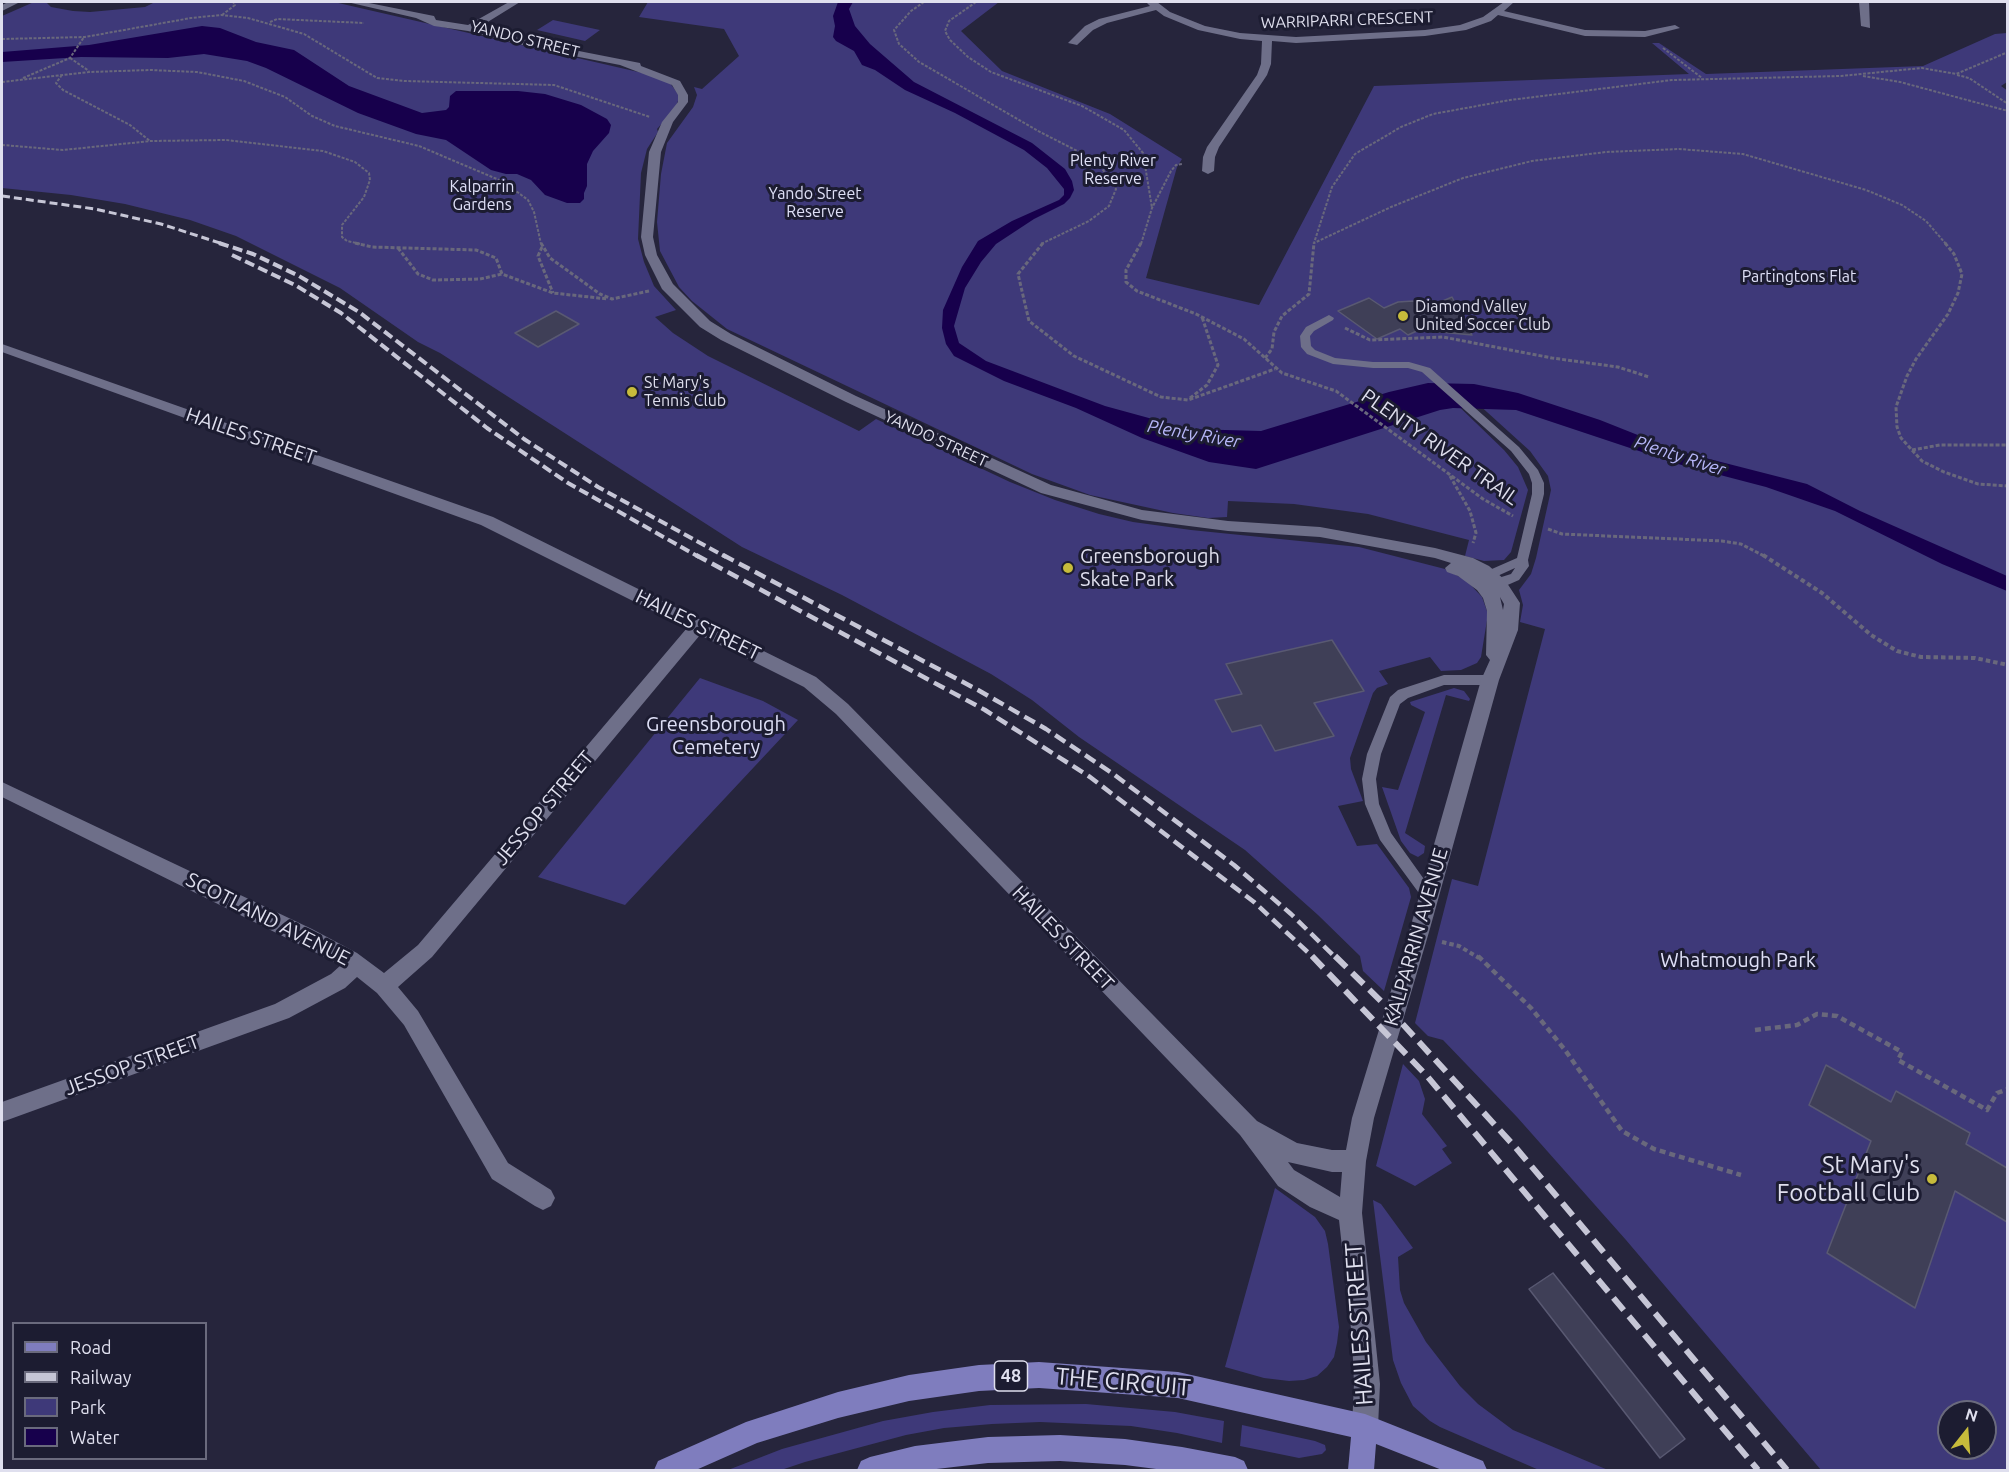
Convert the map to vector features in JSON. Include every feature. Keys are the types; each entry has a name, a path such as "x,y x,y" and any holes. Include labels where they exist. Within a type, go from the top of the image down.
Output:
{"main road":[{"name":"THE CIRCUIT","path":"667,1470 755,1431 838,1405 909,1388 979,1378 1039,1375 1178,1385 1365,1427 1474,1470"},
{"path":"1361,1470 1365,1427"},
{"path":"870,1470 915,1459 988,1450 1060,1448 1182,1460 1235,1470"}],"street":[{"path":"2,8 15,2"},
{"name":"YANDO STREET","path":"352,2 446,25 473,26 486,34 624,63 678,77 689,87 692,102 679,121 662,138"},
{"path":"473,26 514,2"},
{"name":"WARRIPARRI CRESCENT","path":"1154,4 1182,21 1202,28 1267,39 1425,33 1474,24 1497,12 1509,2"},
{"path":"1864,2 1866,27"},
{"path":"1073,43 1089,28 1103,21 1154,4"},
{"path":"1497,12 1586,33 1645,34 1675,28"},
{"path":"1208,171 1209,157 1213,147 1262,75 1266,64 1267,39"},
{"name":"YANDO STREET","path":"624,63 676,83 683,95 683,102 668,122 655,152 647,237 654,263 667,286 705,324 726,337 860,403 1046,489 1142,515 1228,526 1320,532 1435,553 1467,562 1490,582"},
{"name":"HAILES STREET","path":"2,348 487,520 794,673 826,693 1248,1127 1286,1178 1318,1199 1350,1213 1364,1338 1367,1383 1365,1427"},
{"name":"YANDO STREET","path":"1387,544 1490,582"},
{"name":"KALPARRIN AVENUE","path":"1350,1213 1355,1161 1363,1118 1419,932 1492,672 1495,611 1490,582"},
{"name":"JESSOP STREET","path":"384,986 425,951 699,625"},
{"name":"SCOTLAND AVENUE","path":"2,789 305,935 356,964 384,986 411,1018 500,1171 543,1198"},
{"name":"JESSOP STREET","path":"2,1112 282,1011 338,981 356,964"},
{"name":"HAILES STREET","path":"1248,1127 1293,1153 1332,1161 1355,1161"}],"lane":[{"path":"1329,318 1310,329 1305,336 1306,347 1321,358 1354,364 1409,365 1434,374 1515,449 1534,473 1538,483 1538,495 1522,560 1523,566 1515,577 1490,582"},
{"path":"1429,896 1385,836 1372,804 1369,779 1374,754 1395,701 1403,694 1444,680 1492,672"}],"path":[{"path":"221,15 235,5 233,2"},
{"path":"924,2 910,11 894,30 899,44 919,62 1040,132 1097,161 1116,189 1109,206 1089,220 1041,244 1018,274 1029,321 1074,356 1161,397 1188,400 1275,369"},
{"path":"976,2 949,21 945,31 950,40 968,57 991,72 1082,106 1125,130 1143,153 1152,208"},
{"path":"2,39 85,37 191,18 221,15 270,22 304,34 377,78 404,81 554,84 668,122"},
{"path":"270,22 299,20 327,23 372,23"},
{"path":"21,79 70,58 85,37"},
{"path":"1661,46 1702,79"},
{"path":"1956,74 2007,52"},
{"path":"70,58 89,72"},
{"path":"1264,358 1272,349 1274,332 1282,316 1309,294 1314,243 1332,187 1355,154 1423,117 1510,100 1672,80 1856,75 1922,68 1969,78 2007,104"},
{"path":"2,82 89,72 177,71 244,81 285,97 312,116 335,126 419,146 504,182 528,200 534,212 542,247 550,258 600,294 612,299"},
{"path":"63,74 56,82 63,90 130,125 151,141"},
{"path":"1856,75 1900,82 2007,111"},
{"path":"2,145 63,150 151,141 226,140 301,147 342,156 363,167 369,173 370,180 364,197 342,225 342,237 347,241 372,247 476,250 496,258 502,274"},
{"path":"1314,243 1391,207 1463,178 1509,165 1583,154 1679,149 1725,152 1763,159 1866,190 1902,205 1926,221 1954,254 1962,274 1958,293 1948,314 1916,359 1896,407 1897,427 1901,438 1922,461 1944,472 1978,484 2007,486"},
{"path":"1152,208 1175,165 1182,164"},
{"name":"PLENTY RIVER TRAIL","path":"1152,208 1143,240 1126,270 1126,282 1146,295 1202,317 1244,339 1275,369 1330,388 1499,510 1562,534 1722,541 1741,544 1755,550 1822,593 1871,635 1897,651 1921,657 1975,658 2007,665"},
{"path":"542,247 538,256 553,293"},
{"path":"398,248 418,274 433,280 480,279 502,274 553,293 612,299 667,286"},
{"path":"1188,400 1207,385 1218,365 1202,317"},
{"path":"1329,318 1358,336 1370,340 1443,337 1552,358 1625,368 1648,377"},
{"path":"1911,450 1940,445 2007,445"},
{"path":"1449,475 1470,511 1476,533 1467,562"},
{"path":"1419,932 1459,946 1476,955 1492,969 1531,1008 1565,1050 1622,1131 1654,1149 1741,1175"},
{"path":"1755,1030 1797,1025 1817,1014 1837,1016 1902,1052 1898,1060 1987,1110 1997,1093 2007,1089"}],"green space":[{"name":"Kalparrin Gardens","path":"34,2 46,2 51,7 90,12 145,7 155,2 334,2 647,74 670,83 678,94 678,101 675,109 657,129 658,132 647,149 641,173 638,239 654,286 676,310 655,317 673,333 708,356 859,431 876,419 1010,482 1099,514 1133,522 1191,530 1359,547 1445,569 1467,581 1482,597 1488,614 1481,657 1477,663 1461,670 1441,671 1430,657 1379,671 1388,684 1377,688 1373,693 1350,758 1351,769 1363,801 1338,806 1357,846 1377,844 1409,888 1411,897 1384,991 1363,971 1360,956 1245,850 1079,737 1032,700 991,674 842,595 742,547 440,353 418,342 340,288 236,236 190,220 125,204 71,195 2,188 2,16"},
{"path":"648,2 999,2 961,31 1002,71 1110,114 1182,159 1177,167 1146,278 1259,305 1374,86 1689,74 1652,43 1659,43 1706,74 1923,66 1995,34 2007,33 2007,82 2001,86 2008,91 2007,1470 1821,1470 1626,1240 1517,1117 1443,1040 1428,1036 1415,1023 1452,879 1478,886 1545,629 1520,622 1523,605 1519,590 1531,574 1551,490 1548,476 1530,451 1466,393 1446,394 1504,450 1518,467 1528,490 1511,552 1504,560 1484,561 1465,556 1469,540 1368,514 1294,504 1228,501 1227,517 1208,518 1090,495 1032,474 727,329 692,301 679,287 660,251 657,222 661,174 667,143 693,107 697,95 694,87 702,89 739,56 724,29 639,17"},
{"path":"553,20 600,30 585,41 537,30"},
{"name":"Greensborough Cemetery","path":"700,678 763,701 798,720 625,905 538,877"},
{"path":"1454,688 1464,691 1470,699 1469,701 1446,695 1405,833 1425,846 1424,853 1418,857 1410,853 1401,841 1382,787 1398,790 1425,712 1411,705 1410,702"},
{"path":"1403,1064 1419,1081 1425,1099 1422,1114 1447,1146 1442,1149 1452,1163 1415,1186 1376,1166"},
{"path":"1275,1188 1315,1217 1325,1231 1328,1244 1339,1327 1337,1343 1334,1357 1327,1367 1317,1376 1304,1380 1264,1378 1225,1367"},
{"path":"1373,1200 1381,1204 1413,1248 1398,1257 1400,1290 1404,1303 1426,1342 1460,1386 1478,1404 1513,1430 1608,1470 1539,1470 1440,1427 1413,1406 1401,1383 1393,1360"},
{"path":"1086,1404 1175,1412 1224,1421 1222,1443 1131,1426 1040,1422 992,1424 944,1428 906,1435 781,1470 728,1470 782,1449 883,1421 990,1405"},
{"path":"1242,1425 1315,1441 1325,1445 1326,1450 1322,1454 1299,1458 1240,1446"}],"water":[{"name":"Plenty River","path":"838,2 853,2 849,9 855,26 870,44 914,82 1032,143 1065,169 1072,181 1074,190 1064,204 1034,219 996,244 981,262 965,288 954,326 959,343 986,361 1105,406 1189,429 1261,431 1389,392 1428,383 1474,384 1518,393 1600,420 1678,451 1807,484 1860,511 2007,576 2007,591 1942,564 1835,511 1766,487 1678,464 1516,410 1453,408 1440,410 1256,469 1209,462 1142,438 1076,408 1004,381 954,356 946,344 942,328 943,310 962,267 978,241 1012,221 1059,200 1064,195 1064,189 1047,168 1024,150 955,113 905,90 875,70 862,65 854,51 833,37 835,26 833,16"},
{"path":"202,26 220,28 256,42 294,50 349,86 422,113 446,110 449,107 450,96 456,91 518,91 545,94 581,105 607,119 611,125 609,133 593,151 587,164 587,186 584,199 580,203 567,203 545,195 531,180 517,174 491,170 446,140 416,134 358,113 247,61 204,54 168,58 81,57 2,62 2,52 89,45"}],"building":[{"name":"Diamond Valley United Soccer Club","path":"1452,297 1472,335 1419,330 1408,335 1400,329 1377,339 1338,311 1369,298 1384,308 1398,302 1413,301 1431,306"},
{"path":"556,311 579,324 538,347 515,333"},
{"path":"1332,640 1364,691 1314,703 1334,736 1275,751 1261,725 1232,732 1215,700 1242,694 1226,664"},
{"name":"St Mary's Football Club","path":"1826,1065 1891,1102 1896,1091 1970,1133 1966,1144 2007,1168 2007,1222 1955,1191 1915,1308 1827,1253 1871,1141 1809,1105"},
{"path":"1553,1273 1685,1439 1660,1458 1529,1289"}],"railway":[{"path":"2,196 95,209 161,224 223,244"},
{"path":"219,243 253,254 299,276 359,312 524,439 598,487 726,557"},
{"path":"232,255 295,285 341,313 487,428 568,483 699,557"},
{"path":"696,555 985,710 1090,777 1254,902 1313,957"},
{"path":"723,555 978,690 1046,729 1112,773 1234,865 1291,914 1336,958"},
{"path":"1335,956 1387,1007 1516,1148 1787,1470"},
{"path":"1313,957 1427,1076 1758,1470"}],"place":[{"name":"Diamond Valley United Soccer Club","path":"1403,316"},
{"name":"St Mary's Tennis Club","path":"632,392"},
{"name":"Greensborough Skate Park","path":"1068,568"},
{"name":"St Mary's Football Club","path":"1932,1179"}],"park label":[{"name":"Plenty River Reserve","path":"1113,170"},
{"name":"Yando Street Reserve","path":"815,203"},
{"name":"Partingtons Flat","path":"1799,277"},
{"name":"Whatmough Park","path":"1738,960"}]}
